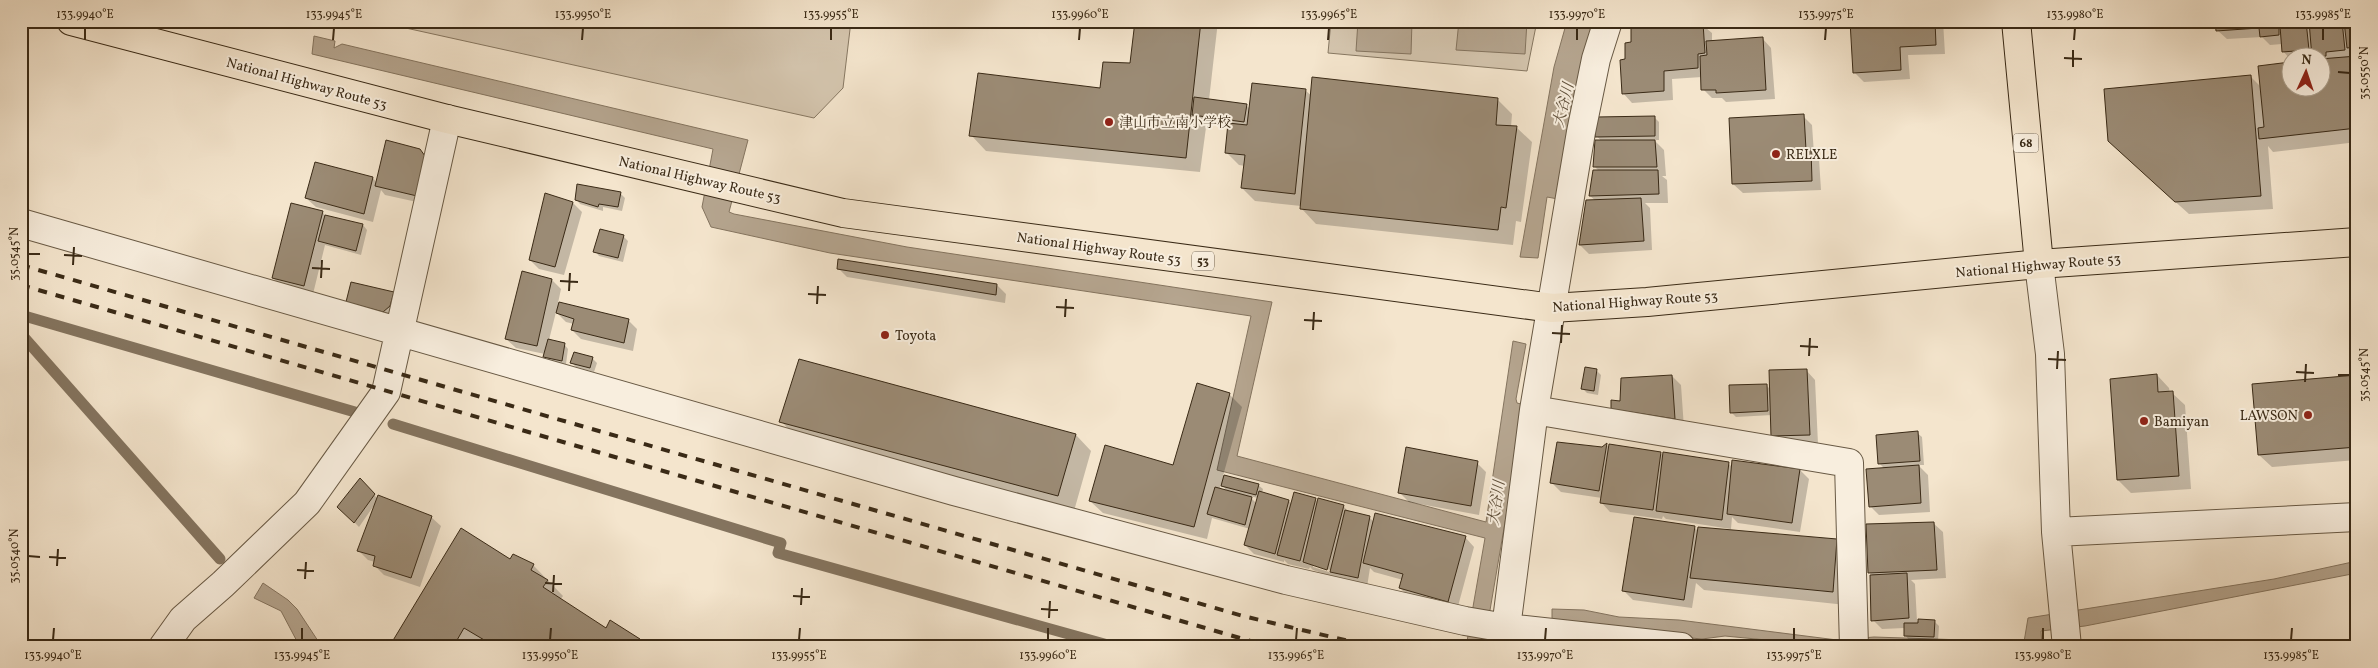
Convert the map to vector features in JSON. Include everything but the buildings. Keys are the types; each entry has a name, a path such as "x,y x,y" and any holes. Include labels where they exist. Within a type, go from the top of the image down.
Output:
{"main road":[{"name":"National Highway Route 53","path":"71,21 447,120 843,213 1552,308 1648,302 2039,264 2357,242"},
{"name":"68","path":"2016,21 2039,264"}],"street":[{"path":"1501,627 1534,410 1581,132 1596,59 1608,21"},
{"path":"163,647 183,618 223,584 307,504 386,392 447,120"},
{"path":"21,223 954,491 1286,580 1465,621 1501,627 1681,647"},
{"path":"2039,264 2050,354 2056,532 2067,647"},
{"path":"1534,410 1849,463 1854,647"},
{"path":"2056,532 2357,517"}],"shaded area":[{"path":"374,21 851,21 843,88 814,118"},
{"path":"1331,21 1537,21 1527,71 1328,53"}],"water":[{"path":"1358,21 1412,21 1411,54 1356,51"},
{"path":"1459,21 1527,21 1525,54 1456,50"},
{"name":"大谷川","path":"1567,21 1595,21 1558,199 1547,197 1538,258 1520,257 1554,67"},
{"name":"大谷川","path":"314,36 335,41 334,48 342,44 748,140 729,212 734,214 907,247 1272,302 1237,456 1486,522 1513,341 1526,344 1516,399 1517,403 1525,405 1489,616 1489,647 1466,647 1485,538 1217,470 1251,316 830,253 711,227 702,207 713,149 312,54"},
{"path":"2357,561 2357,573 2085,626 2041,631 2042,647 1838,647 1725,636 1702,639 1617,631 1586,622 1552,621 1552,609 1584,610 1619,617 1679,620 1837,640 1874,637 2024,642 2028,618 2274,579"},
{"path":"263,583 288,600 297,609 322,647 300,647 281,611 254,598"}],"waterway":[{"path":"21,315 355,412"},
{"path":"21,334 220,559"},
{"path":"393,424 781,543 778,553 1115,647"}],"railway":[{"path":"21,265 1243,616 1374,647"},
{"path":"21,285 1271,647"}],"place":[{"name":"津山市立南小学校","path":"1109,122"},
{"name":"RELXLE","path":"1776,154"},
{"name":"Toyota","path":"885,335"},
{"name":"LAWSON","path":"2308,415"},
{"name":"Bamiyan","path":"2144,421"}]}
